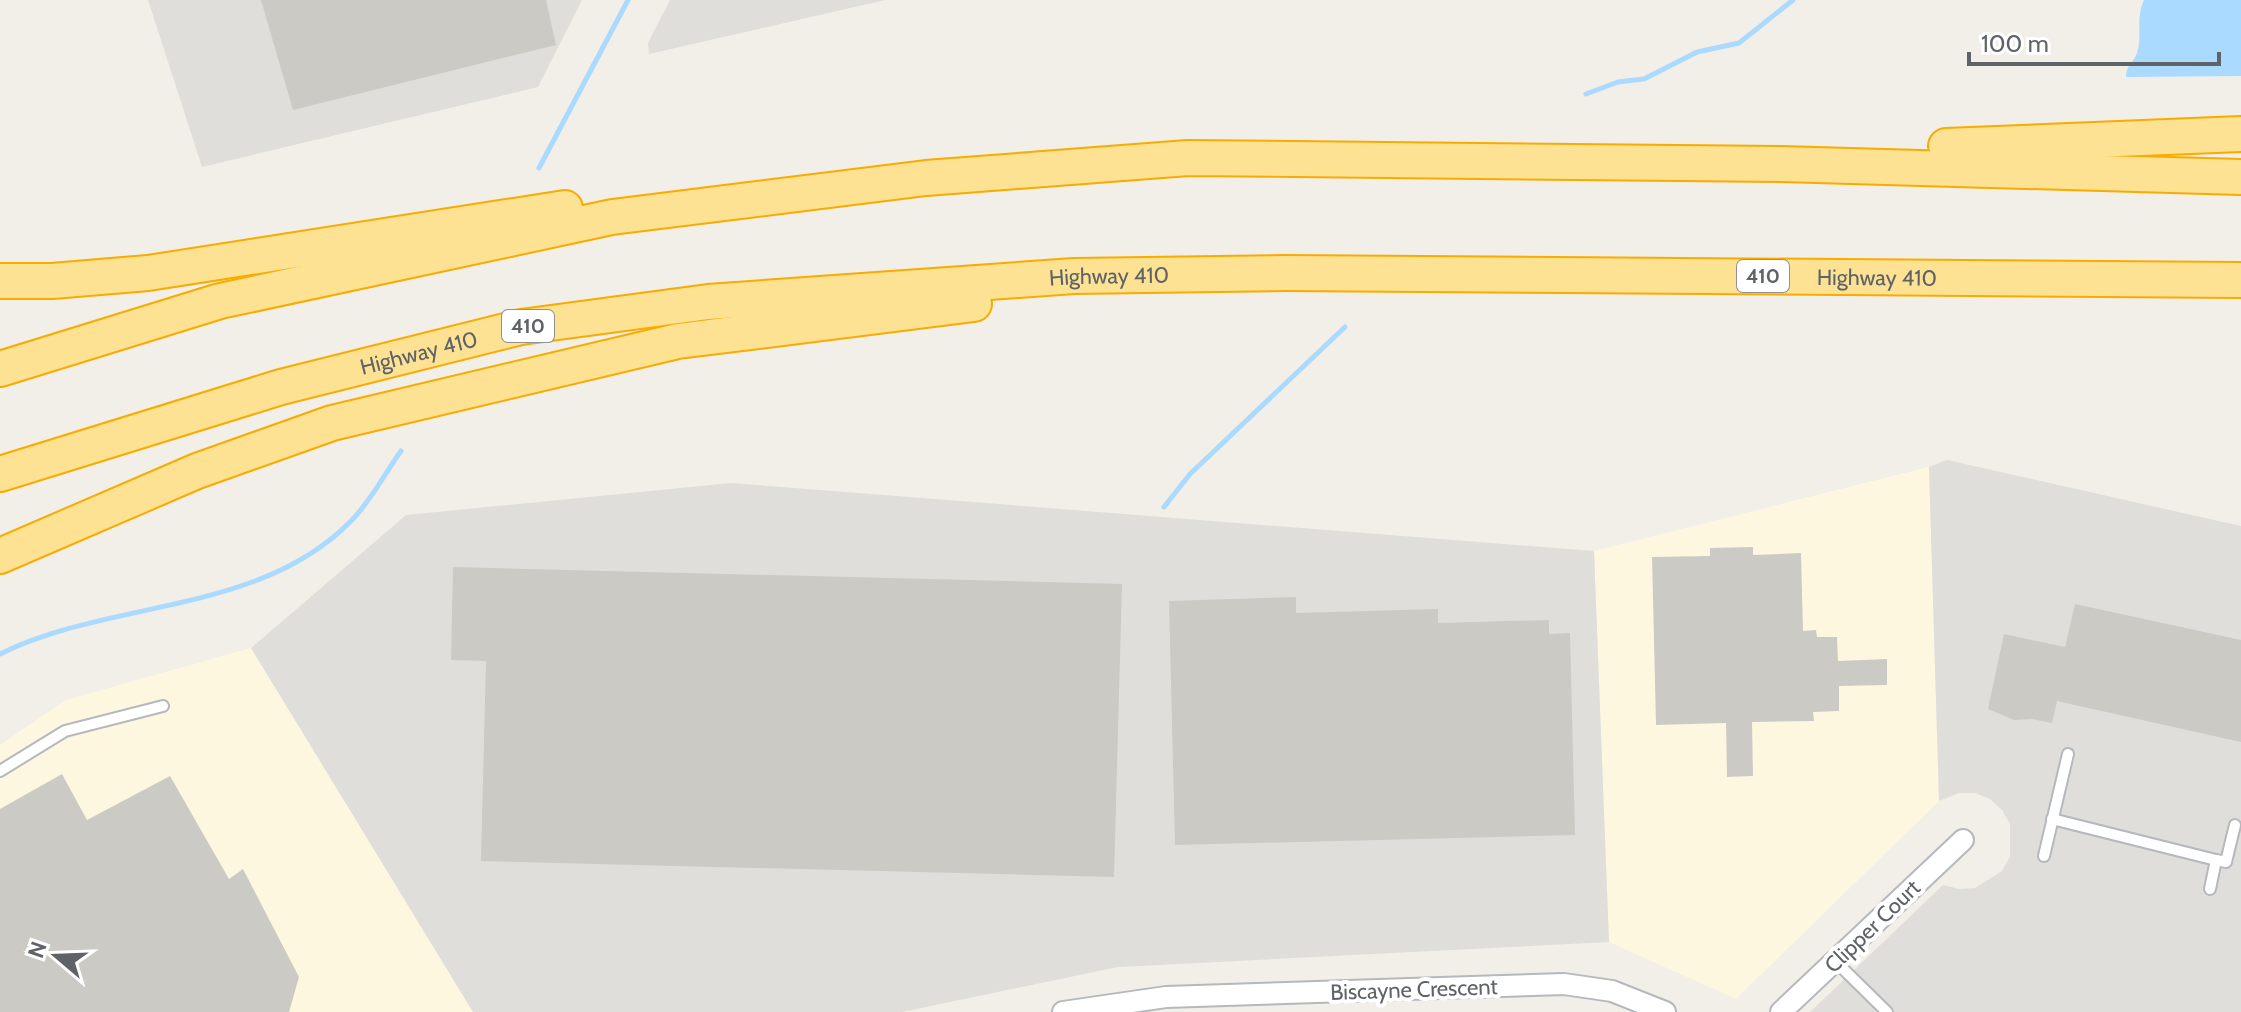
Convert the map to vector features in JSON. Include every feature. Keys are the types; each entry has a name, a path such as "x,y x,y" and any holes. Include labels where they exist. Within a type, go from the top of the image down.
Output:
{"highway":[{"path":"1781,164 1837,146 1970,146 2241,134"},
{"path":"0,369 220,301 612,217 926,178 1188,158 1781,164 2241,177"},
{"path":"0,281 52,281 148,273 558,207 612,217"},
{"name":"Highway 410","path":"0,474 281,387 521,327 708,302 1074,276 1285,273 2241,280"},
{"path":"0,556 197,471 332,423 678,341 1021,298 1074,276"}],"street":[{"name":"Clipper Court","path":"1781,1012 1963,840"},
{"name":"Biscayne Crescent","path":"1063,1012 1166,997 1564,984 1612,991 1665,1012"}],"lane":[{"path":"0,771 65,731 163,706"},
{"path":"2044,856 2068,754"},
{"path":"2052,819 2226,862 2235,825"},
{"path":"2210,889 2216,860"},
{"path":"1835,961 1887,1012"}],"shaded area":[{"path":"148,0 582,0 538,87 202,167"},
{"path":"670,0 885,0 649,54 648,43"},
{"path":"1947,460 2241,526 2241,1012 1810,1012 1943,885 1959,889 1975,888 2002,871 2010,857 2010,824 2002,810 1990,799 1975,793 1959,793 1939,801 1929,467"},
{"path":"1929,467 1939,801 1736,999 1609,942 1594,551"},
{"path":"731,483 1594,551 1609,942 1118,967 902,1012 473,1012 251,648 406,515"},
{"path":"251,648 473,1012 0,1012 0,745 66,700"}],"water":[{"path":"2144,0 2241,0 2241,76 2126,77 2139,47 2140,14"}],"building":[{"path":"261,0 546,0 556,45 293,110"},
{"path":"1753,547 1753,555 1801,553 1803,631 1816,630 1817,637 1837,637 1838,661 1887,659 1887,685 1839,686 1839,711 1813,712 1814,721 1752,722 1753,776 1727,777 1726,723 1656,725 1652,557 1710,556 1710,548"},
{"path":"453,567 1122,584 1114,877 481,861 486,661 451,660"},
{"path":"1296,597 1296,613 1438,609 1438,623 1549,620 1549,634 1570,633 1575,835 1175,845 1169,601"},
{"path":"2075,604 2241,640 2241,742 2057,701 2052,723 2032,719 2014,720 1988,709 2004,634 2065,647"},
{"path":"62,774 87,820 170,776 229,879 243,869 299,977 289,1012 0,1012 0,809"}],"waterway":[{"path":"539,168 628,0"},
{"path":"1586,94 1618,82 1644,79 1697,52 1739,43 1793,0"},
{"path":"1164,507 1190,474 1345,327"},
{"path":"0,654 43,636 229,590 273,574 314,551 351,521 401,451"}]}
